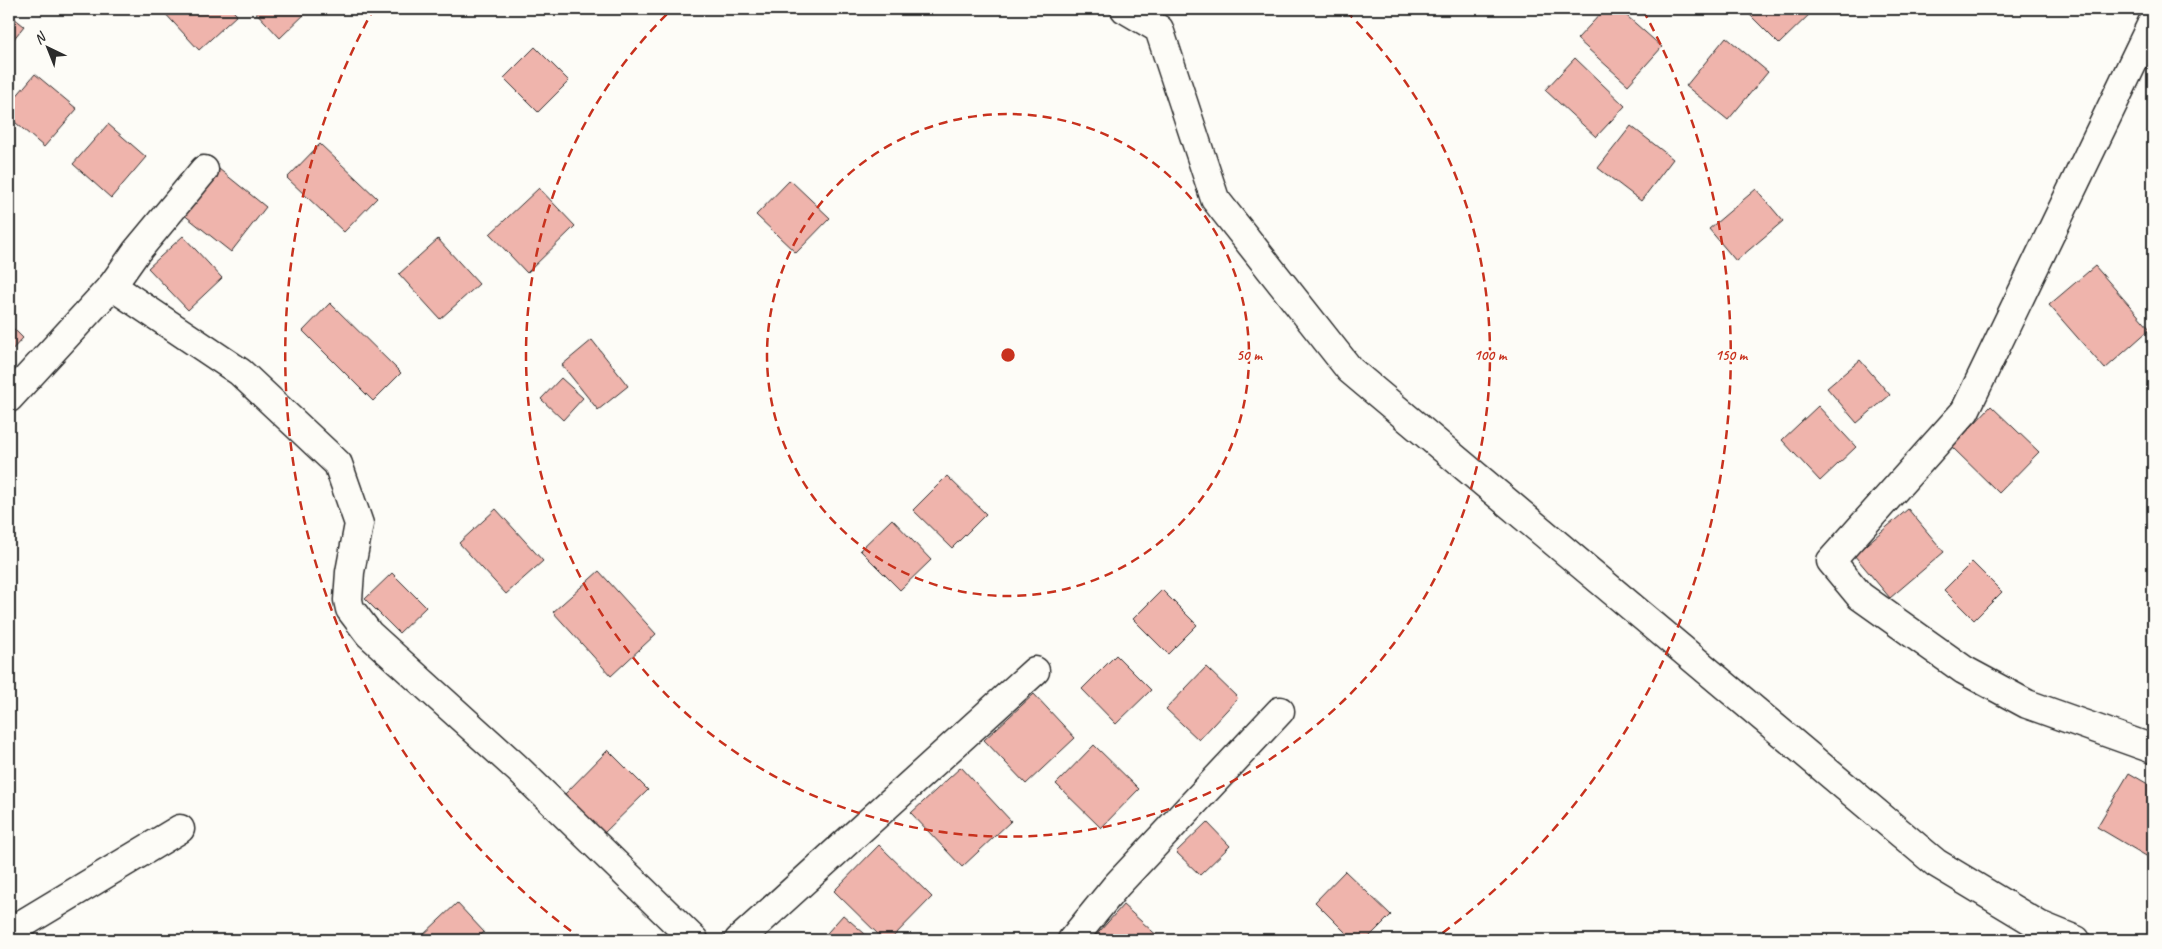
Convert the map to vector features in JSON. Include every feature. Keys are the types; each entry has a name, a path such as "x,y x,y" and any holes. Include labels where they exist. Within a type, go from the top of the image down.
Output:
{"street":[{"path":"1125,9 1158,29 1215,199 1350,370 1936,863 2039,925 2076,940"},
{"path":"2147,17 1965,411 1831,561 1860,596 1964,670 2026,704 2153,749"},
{"path":"9,398 112,286 136,252 204,170"},
{"path":"112,286 240,372 338,464 359,524 350,572 348,600 350,609 369,634 517,768 694,940"},
{"path":"739,940 1035,671"},
{"path":"1072,940 1116,886 1280,711"},
{"path":"9,932 180,829"}],"building":[{"path":"161,9 231,9 237,15 199,50"},
{"path":"253,9 308,9 309,10 280,38"},
{"path":"1605,9 1619,9 1662,47 1628,85 1577,39"},
{"path":"1815,9 1779,44 1745,10"},
{"path":"9,14 24,26 9,45"},
{"path":"1726,37 1768,72 1728,120 1686,86"},
{"path":"535,47 569,81 538,112 504,78"},
{"path":"1575,58 1625,106 1596,137 1545,90"},
{"path":"35,74 77,109 44,147 9,117 9,105"},
{"path":"108,124 146,157 111,198 73,164"},
{"path":"1631,126 1673,159 1641,201 1598,168"},
{"path":"320,144 377,198 344,232 287,178"},
{"path":"219,169 266,207 231,252 183,214"},
{"path":"790,180 830,218 796,253 756,215"},
{"path":"539,188 575,226 527,273 490,234"},
{"path":"1756,189 1783,221 1736,261 1709,229"},
{"path":"183,236 222,278 188,310 148,268"},
{"path":"438,239 479,284 440,319 399,274"},
{"path":"2095,266 2150,329 2105,369 2049,305"},
{"path":"330,303 401,373 373,401 303,331"},
{"path":"9,324 23,338 9,353"},
{"path":"592,340 628,386 598,410 562,365"},
{"path":"1860,360 1890,395 1857,423 1827,388"},
{"path":"561,378 583,398 563,420 541,399"},
{"path":"1818,406 1856,447 1820,481 1782,440"},
{"path":"1991,406 2039,452 1999,493 1952,447"},
{"path":"947,476 986,514 952,548 913,510"},
{"path":"496,509 543,561 506,594 459,543"},
{"path":"1908,509 1944,552 1890,598 1854,555"},
{"path":"892,519 931,560 900,590 860,550"},
{"path":"1972,562 2002,592 1974,620 1944,590"},
{"path":"599,571 656,634 611,676 553,612"},
{"path":"392,573 426,607 399,633 365,599"},
{"path":"1162,590 1197,625 1168,654 1133,619"},
{"path":"1116,655 1151,690 1116,724 1082,689"},
{"path":"1206,667 1238,698 1199,740 1166,709"},
{"path":"1034,694 1075,738 1026,784 984,740"},
{"path":"1094,745 1139,789 1101,828 1056,784"},
{"path":"608,750 648,790 602,835 563,796"},
{"path":"961,767 1011,821 962,867 911,813"},
{"path":"2129,773 2153,787 2153,860 2097,827"},
{"path":"1207,822 1230,846 1200,875 1176,852"},
{"path":"879,845 932,897 890,940 884,940 834,891"},
{"path":"1345,871 1391,915 1366,940 1353,940 1315,902"},
{"path":"457,903 484,932 476,940 426,940 422,936"},
{"path":"1123,905 1161,939 1092,940"},
{"path":"843,915 872,940 821,940"}]}
